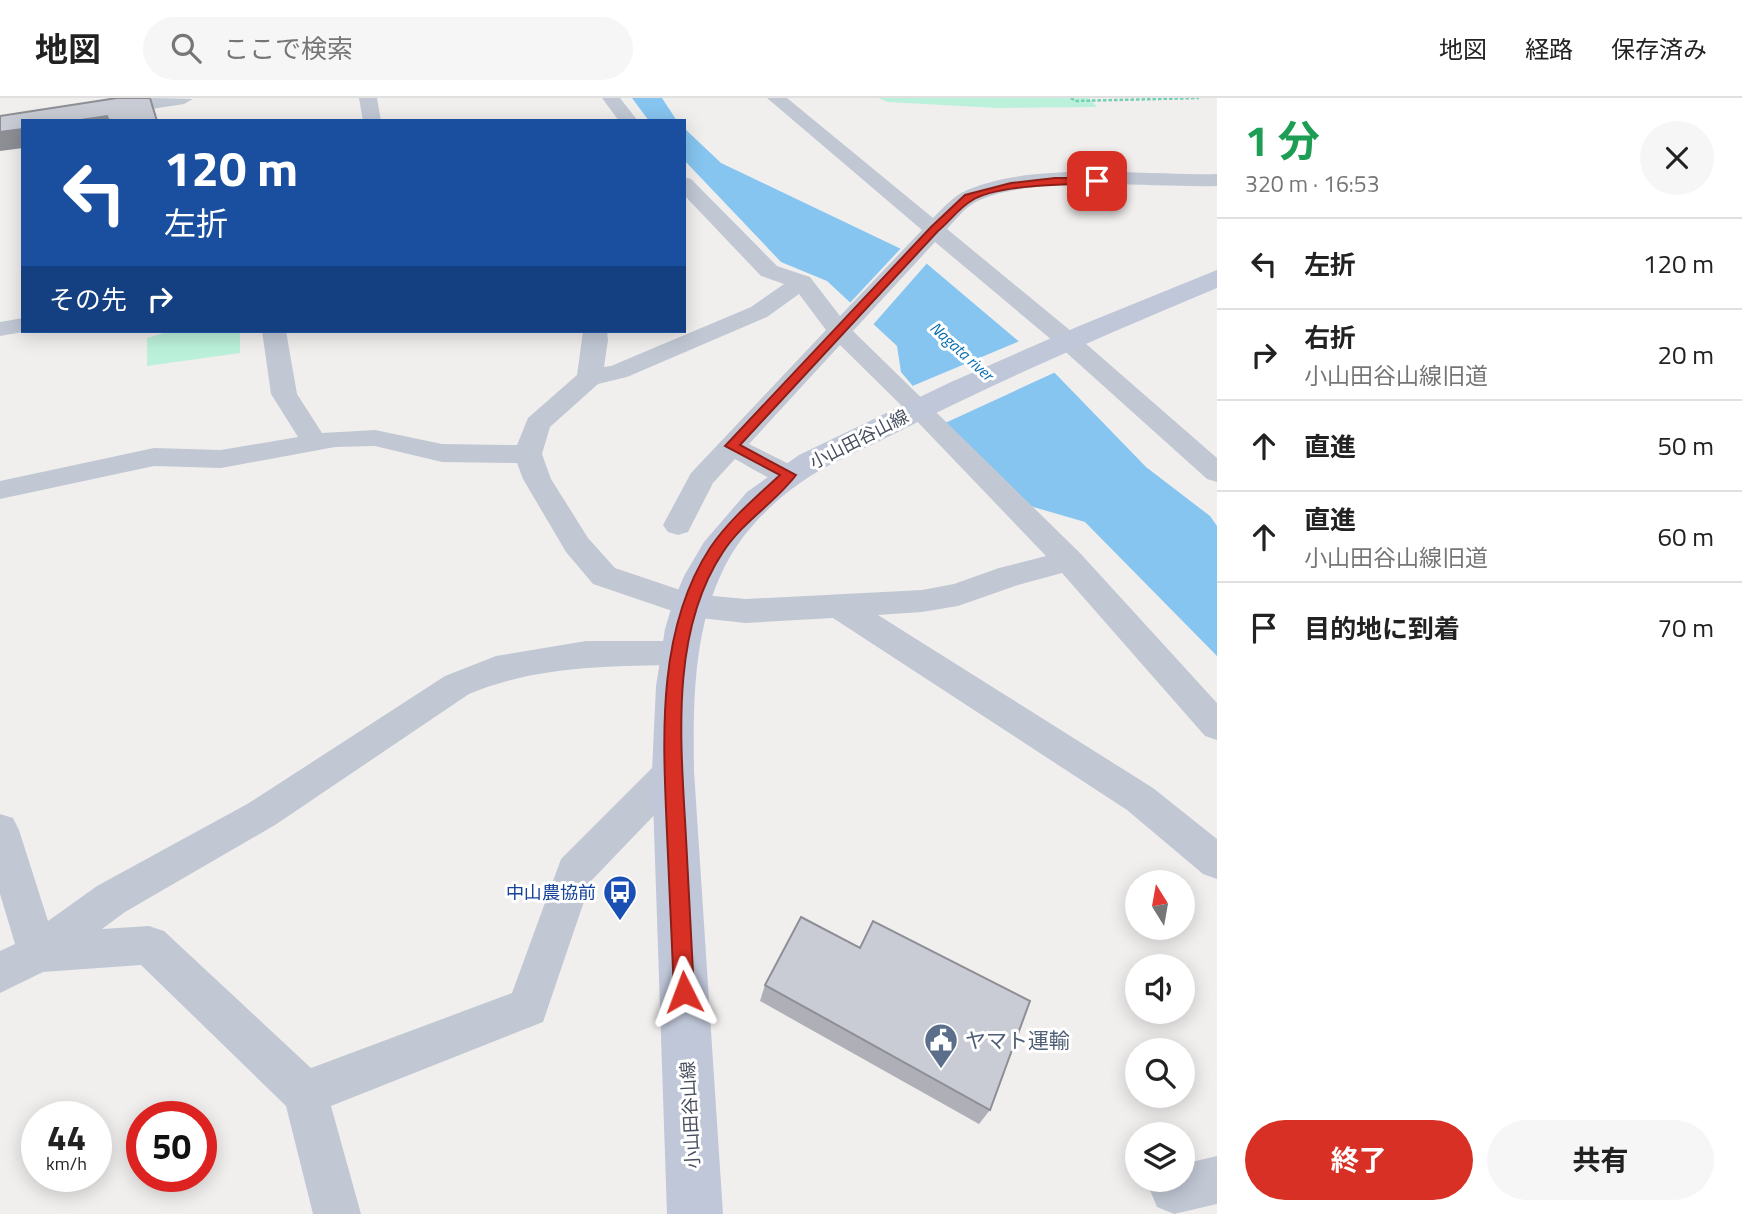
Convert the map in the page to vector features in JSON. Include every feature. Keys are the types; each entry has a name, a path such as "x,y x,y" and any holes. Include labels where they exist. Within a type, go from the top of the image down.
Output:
{"main road":[{"name":"小山田谷山線","path":"695,1214 673,771 673,713 679,653 690,605 716,551 742,518 789,475 919,408 1217,278"}],"street":[{"path":"47,119 183,98 191,119"},
{"path":"368,98 372,119"},
{"path":"611,98 627,119"},
{"path":"776,98 1068,341 1217,473"},
{"path":"678,525 701,479 968,197 1011,186 1055,181 1217,180"},
{"path":"686,185 769,271 802,282 840,332 919,408 1069,561 1217,726"},
{"path":"802,282 759,312 618,372 589,378 538,424 528,454 537,479 577,545 604,576 690,605 746,611 922,601 958,595 1010,576 1069,561"},
{"path":"0,329 21,324"},
{"path":"274,333 284,394 315,443"},
{"path":"589,378 595,333"},
{"path":"0,491 154,457 221,459 335,439 375,438 443,453 528,454"},
{"path":"731,446 789,475"},
{"path":"841,607 1140,799 1217,862"},
{"path":"0,973 38,953 111,899 262,814 457,685 496,669 586,654 679,653"},
{"path":"305,1093 436,1045 528,1006 575,872 673,771"},
{"path":"0,830 38,953"},
{"path":"38,953 149,945 305,1093 337,1214"}],"path":[{"path":"1071,98 1075,101 1199,98"}],"green space":[{"path":"878,98 1089,98 1097,107 997,108 888,102"},
{"path":"164,333 240,333 240,353 147,366 147,338"}],"water":[{"path":"632,98 662,98 676,119 648,119"},
{"name":"Nagata river","path":"686,130 721,163 920,258 1049,367 1146,467 1210,516 1217,526 1217,656 1085,522 1030,506 939,417 901,372 897,346 827,281 781,262 686,162"}],"pier":[{"path":"903,246 929,261 871,327 848,305"},
{"path":"1022,340 1058,371 943,424 910,387"}],"building":[{"path":"117,98 150,98 156,119 108,119 107,116 87,119 21,119 21,129 0,132 0,116"},
{"name":"ヤマト運輸","path":"801,917 860,948 873,921 1030,1001 990,1110 765,985"}],"place":[{"name":"中山農協前","path":"620,922"},
{"name":"ヤマト運輸","path":"941,1070"}],"route":[{"path":"684,992 673,771 673,713 679,653 690,605 716,551 742,518 789,475 731,446 968,197 1011,186 1055,181 1097,181"}]}
